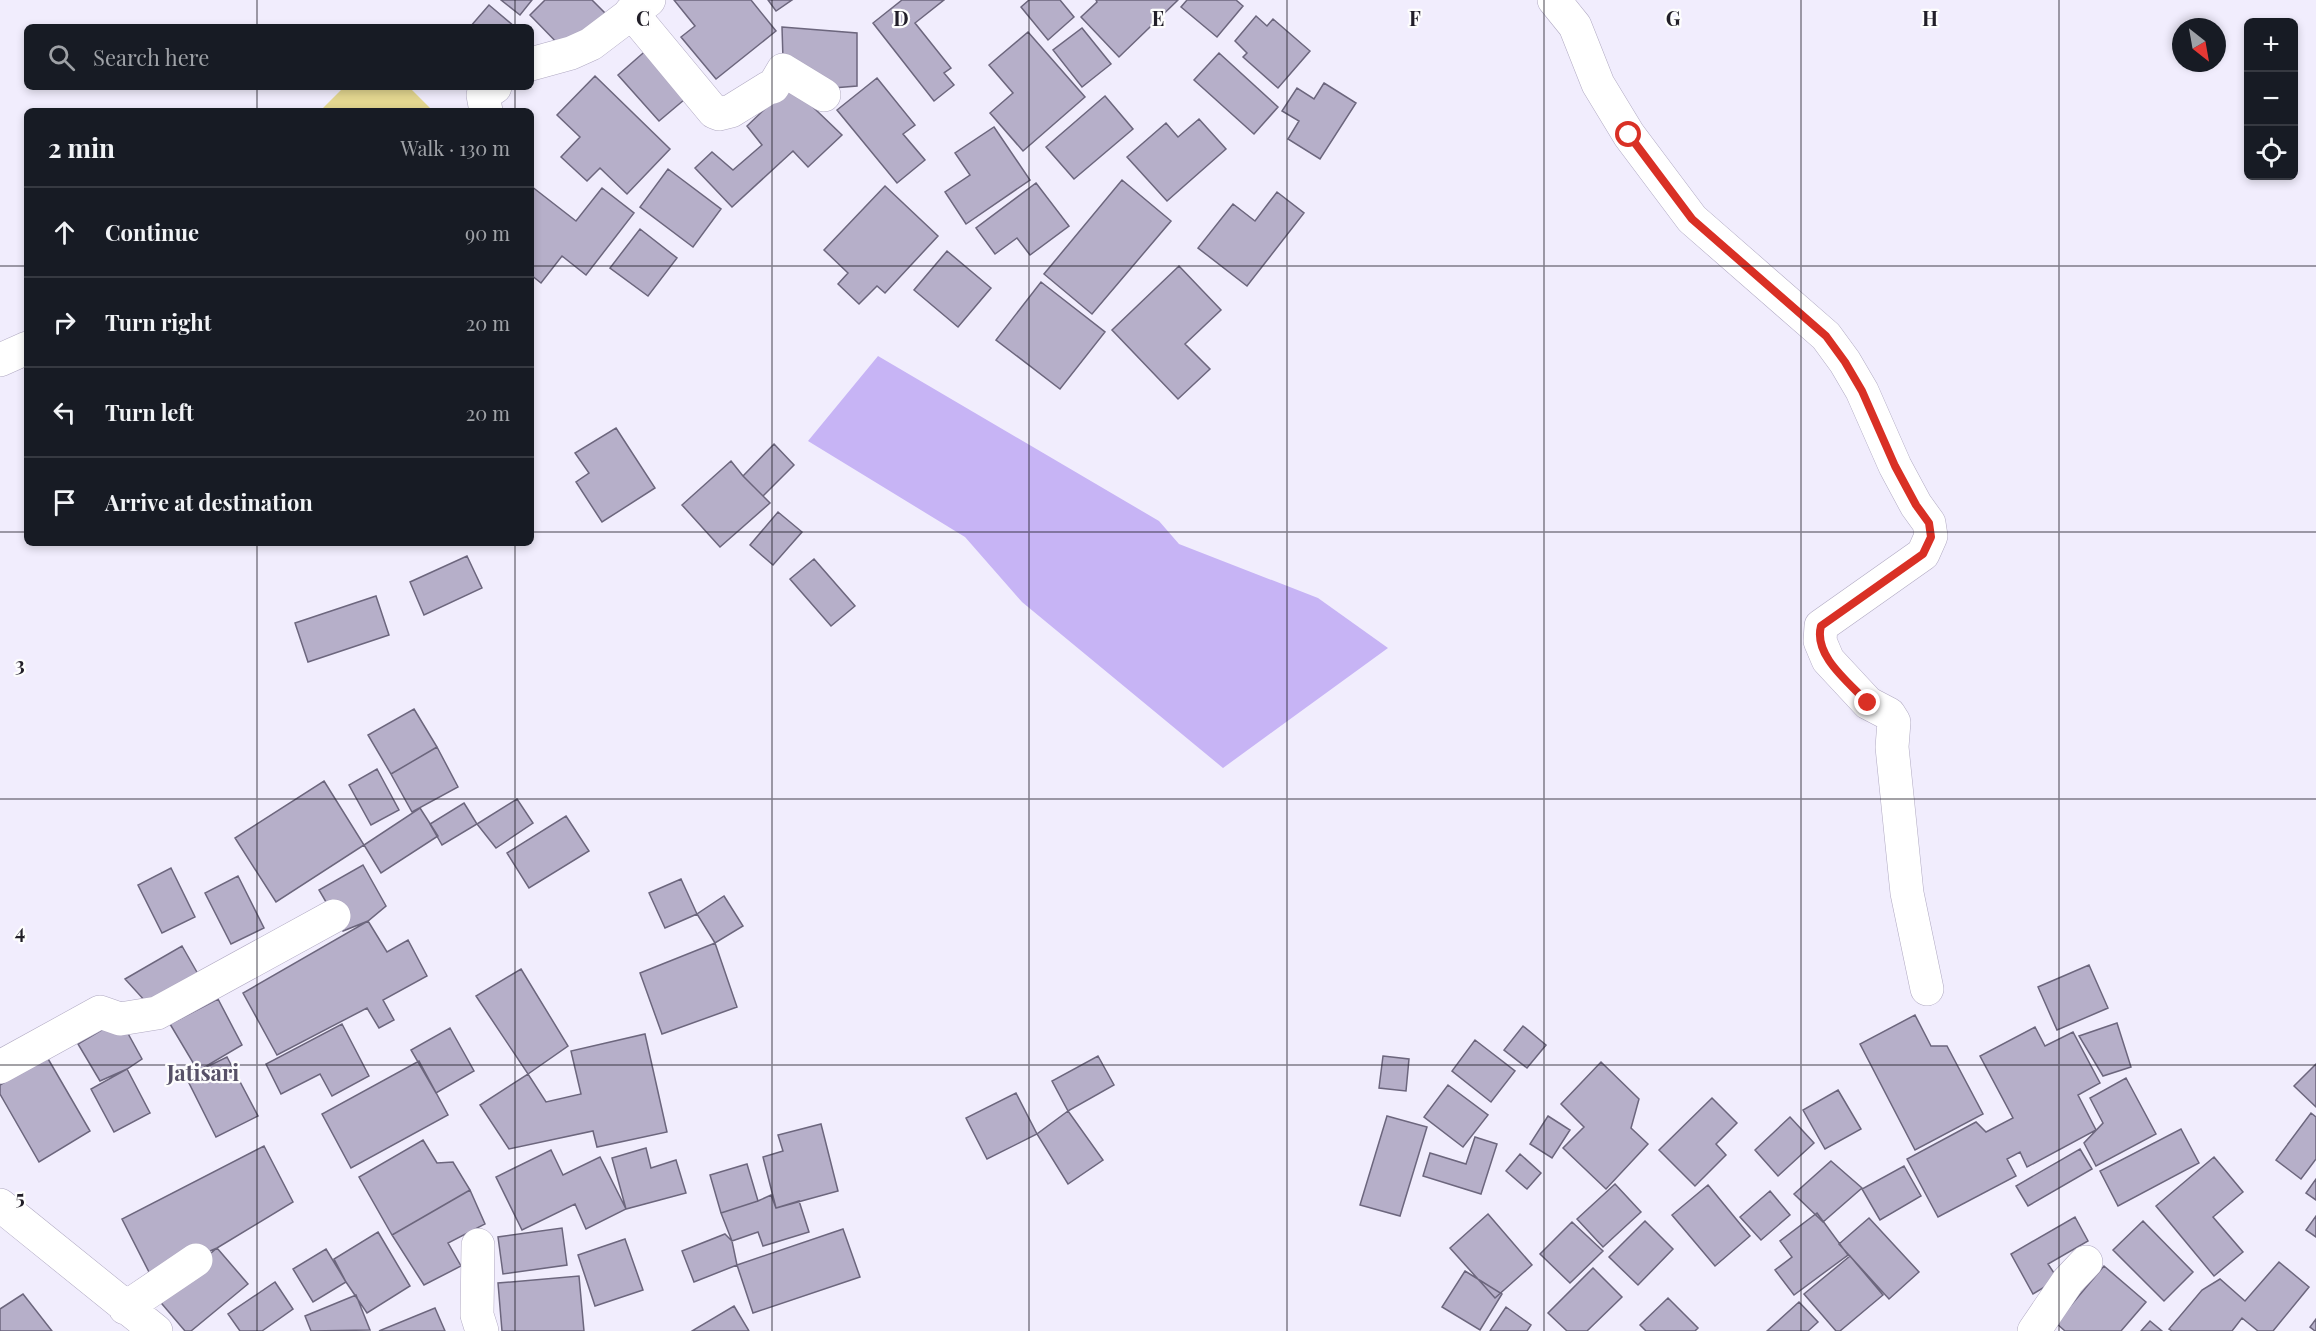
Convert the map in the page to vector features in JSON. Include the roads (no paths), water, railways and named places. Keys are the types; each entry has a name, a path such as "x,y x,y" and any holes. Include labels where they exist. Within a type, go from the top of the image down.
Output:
{"street":[{"path":"1554,0 1575,26 1598,84 1629,135 1692,219 1778,292 1833,344 1862,391 1895,466 1916,505 1929,523 1931,537 1923,554 1821,626 1818,635 1828,660 1868,703 1888,714 1894,722 1894,767 1907,892 1927,989"},
{"path":"534,63 571,53 591,44 640,6 714,112 719,114 731,111 773,87 783,70 824,95"},
{"path":"485,108 483,95 490,90"},
{"path":"0,360 24,349"},
{"path":"0,1067 100,1012 120,1019 157,1013 334,916"},
{"path":"0,1205 136,1322 196,1260"},
{"path":"478,1245 477,1315 482,1331"},
{"path":"2034,1331 2068,1281 2086,1262"}],"district":[{"name":"Jatisari","path":"203,1072"}]}
